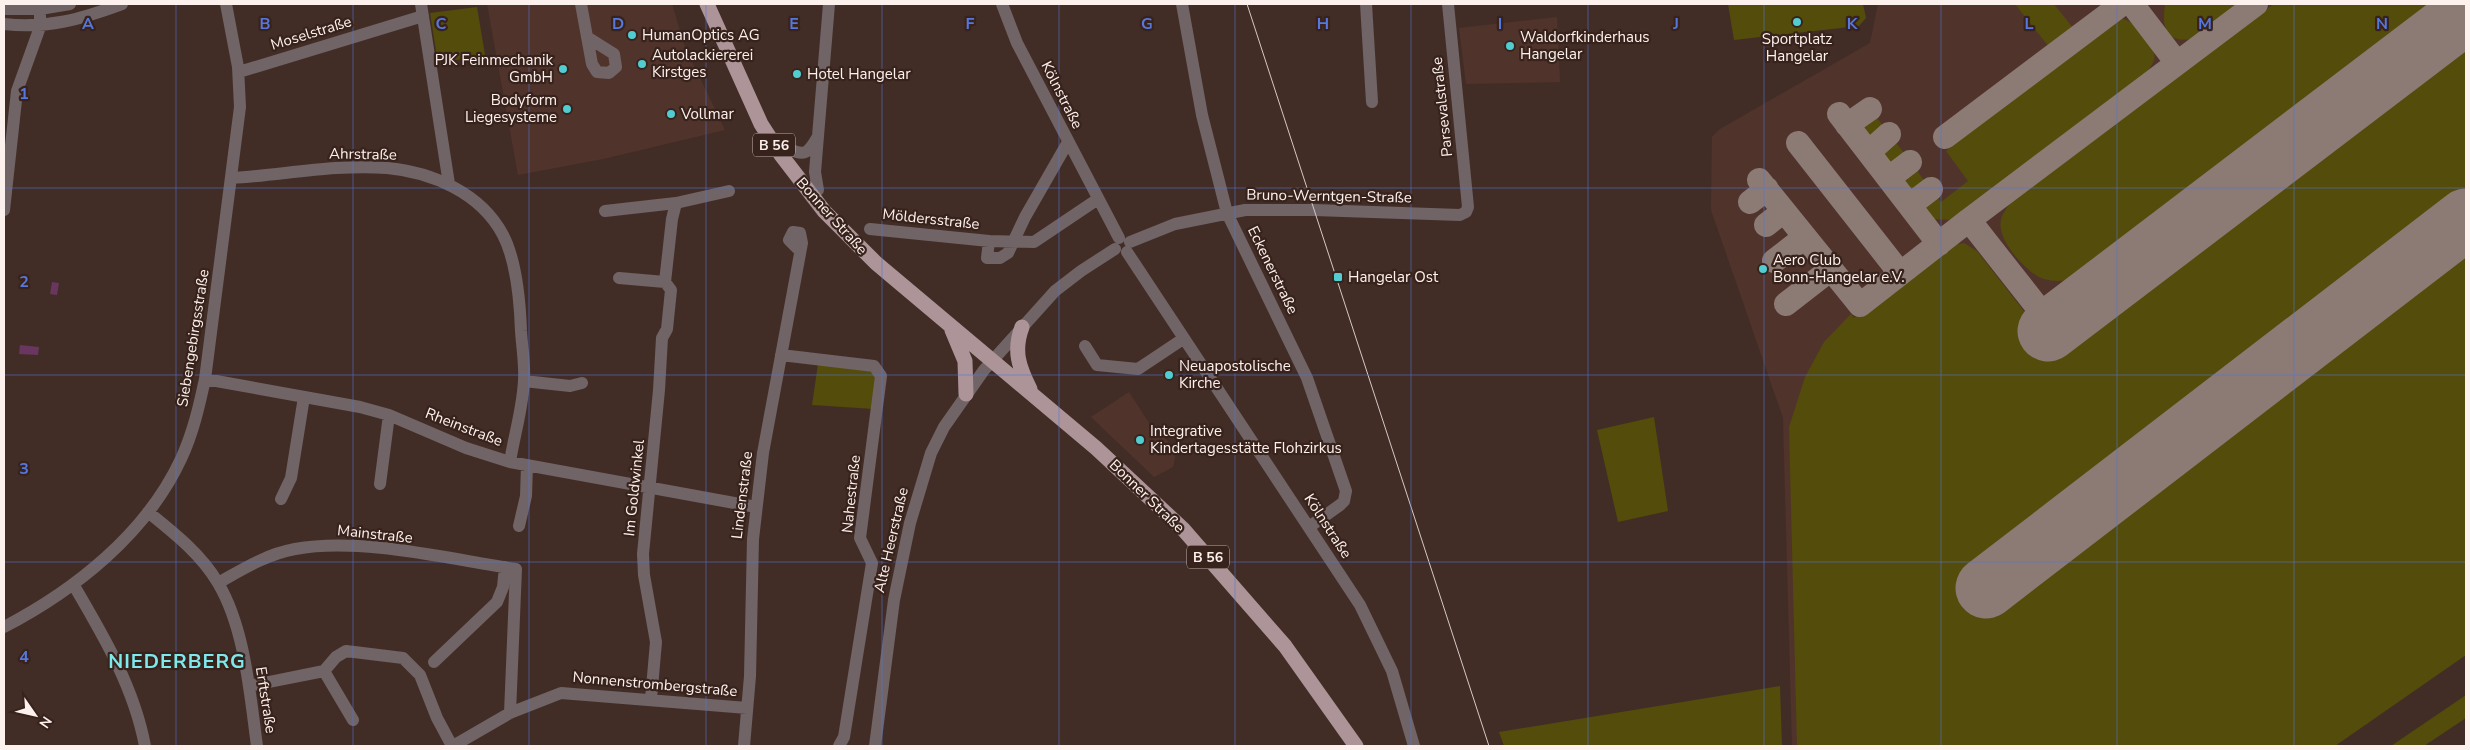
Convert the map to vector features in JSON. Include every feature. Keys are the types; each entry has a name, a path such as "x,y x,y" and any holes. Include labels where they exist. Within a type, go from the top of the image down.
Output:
{"main road":[{"name":"Bonner Straße","path":"707,4 761,124 802,183 847,235 898,283 1096,448 1183,529 1285,646 1356,746"},
{"name":"Bonner Straße","path":"746,89 786,148 818,190 898,283"},
{"path":"1022,326 1017,343 1017,359 1032,393"},
{"path":"950,327 965,361 966,394"}],"street":[{"path":"4,9 40,9 70,4"},
{"path":"4,24 40,27 89,16 122,4"},
{"name":"Siebengebirgsstraße","path":"4,627 73,584 116,548 148,512 180,460 198,412 205,379 240,107 239,72 226,4"},
{"path":"581,4 587,37"},
{"path":"818,190 815,172 829,4"},
{"name":"Kölnstraße","path":"1002,4 1017,43 1123,245 1183,339 1360,605 1392,671 1414,746"},
{"name":"Eckenerstraße","path":"1182,4 1202,116 1227,213 1307,378 1346,491 1344,501 1340,506 1309,527"},
{"path":"1366,4 1372,102"},
{"name":"Parsevalstraße","path":"1448,4 1468,207"},
{"path":"4,210 17,91 40,27 40,9"},
{"name":"Moselstraße","path":"239,72 422,10 449,184"},
{"path":"786,148 798,154 805,154 818,136"},
{"name":"Möldersstraße","path":"870,229 989,241 986,258 1000,258 1008,253 1015,242 1025,217 1068,142"},
{"name":"Ahrstraße","path":"232,178 342,168 387,168 420,174 449,184 478,204 494,221 504,236 519,305 524,381 510,462"},
{"path":"605,212 676,203 729,191"},
{"path":"1015,242 1034,242 1098,199"},
{"name":"Im Goldwinkel","path":"651,700 656,642 644,575 643,554 651,487 662,338 667,329 670,290 664,282 672,219 676,203"},
{"name":"Bruno-Werntgen-Straße","path":"1123,245 1176,224 1227,213 1314,210 1460,215 1466,212 1468,207"},
{"path":"992,361 1055,291 1081,271 1123,245"},
{"name":"Lindenstraße","path":"744,746 747,708 752,539 763,453 800,250"},
{"path":"619,278 664,282"},
{"path":"1085,346 1097,365 1138,369 1183,339"},
{"name":"Nahestraße","path":"781,355 874,366 882,376 860,538 872,563 844,737 839,746"},
{"name":"Alte Heerstraße","path":"875,746 894,600 910,523 931,453 944,427 966,394 992,361"},
{"name":"Rheinstraße","path":"205,379 360,407 389,415 466,448 510,462 756,507"},
{"path":"524,381 570,386 582,383"},
{"path":"281,499 291,478 304,397"},
{"path":"380,484 389,415"},
{"path":"519,526 526,496 527,465"},
{"name":"Erftstraße","path":"148,512 181,539 218,583 230,610 249,686 257,746"},
{"name":"Mainstraße","path":"218,583 271,556 294,549 327,545 361,546 505,567"},
{"path":"434,662 498,602 503,587 505,567 516,569 510,713"},
{"path":"73,584 105,638 119,668 131,696 145,746"},
{"path":"249,686 324,671 336,657 346,651 403,658 420,675 436,718 452,746"},
{"path":"324,671 353,720"},
{"name":"Nonnenstrombergstraße","path":"452,746 510,713 561,693 747,708"}],"shaded area":[{"path":"487,4 672,4 685,47 725,130 603,159 518,175"},
{"name":"Sportplatz Hangelar","path":"1728,4 1863,4 1866,18 1859,26 1734,40"},
{"path":"1878,4 2466,4 2466,652 2329,746 1792,746 1783,418 1711,210 1712,137 1720,129 1870,43"},
{"path":"2015,4 2054,4 2073,28 2049,47"},
{"path":"2165,4 2238,4 2191,39 2182,40 2170,35 2167,31 2164,19"},
{"path":"2274,4 2449,4 2086,276 2055,281 2044,279 2029,270 2014,255 2003,237 2001,228 2003,213 2010,203"},
{"path":"477,7 485,55 438,63 430,13"},
{"name":"Waldorfkinderhaus Hangelar","path":"1557,17 1560,82 1466,84 1459,28"},
{"path":"2119,18 2136,25 2149,40 2154,57 2148,71 1955,220 1930,219 1918,204 1929,196 1937,197 1941,202 1968,181 1946,151 2111,21"},
{"path":"2466,41 2466,655 2335,746 1797,746 1789,427 1805,377 1824,342 1851,314 1854,318 1950,246 1964,243 1977,251 2055,351"},
{"path":"1869,114 1874,114 1884,127 1883,131 1870,139 1857,122"},
{"path":"1892,138 1905,154 1904,161 1893,168 1877,149"},
{"path":"1910,169 1916,169 1925,182 1921,188 1911,193 1897,176"},
{"path":"52,282 59,283 57,295 50,294"},
{"path":"20,345 39,347 38,355 19,354"},
{"path":"818,364 873,370 879,378 874,409 812,405"},
{"name":"Integrative Kindertagesstätte Flohzirkus","path":"1129,392 1151,426 1154,423 1176,453 1173,467 1154,477 1091,417"},
{"path":"1654,417 1668,511 1618,522 1597,430"},
{"path":"1780,686 1782,746 1504,746 1499,732"},
{"path":"2466,695 2466,718 2424,746 2391,746"}],"taxiway":[{"path":"1945,137 2122,4"},
{"path":"2132,4 2177,63"},
{"path":"2053,327 1969,220 2256,4"},
{"path":"1847,125 1870,109"},
{"path":"1839,114 1939,244"},
{"path":"1870,151 1889,134"},
{"path":"1798,143 1900,273"},
{"path":"1889,178 1910,162"},
{"path":"1759,180 1860,305 1969,220"},
{"path":"1750,202 1767,189"},
{"path":"1910,205 1931,189"},
{"path":"1766,225 1784,211"},
{"path":"1774,261 1805,237"},
{"path":"1786,304 1831,269"}],"runway":[{"path":"2048,331 2466,13"},
{"path":"1986,588 2466,219"}],"tram line":[{"path":"1247,4 1489,746"}],"place":[{"name":"Sportplatz Hangelar","path":"1797,22"},
{"name":"HumanOptics AG","path":"632,35"},
{"name":"Waldorfkinderhaus Hangelar","path":"1510,46"},
{"name":"Autolackiererei Kirstges","path":"642,64"},
{"name":"PJK Feinmechanik GmbH","path":"563,69"},
{"name":"Hotel Hangelar","path":"797,74"},
{"name":"Bodyform Liegesysteme","path":"567,109"},
{"name":"Vollmar","path":"671,114"},
{"name":"Aero Club Bonn-Hangelar e.V.","path":"1763,269"},
{"name":"Hangelar Ost","path":"1338,277"},
{"name":"Neuapostolische Kirche","path":"1169,375"},
{"name":"Integrative Kindertagesstätte Flohzirkus","path":"1140,440"}],"district":[{"name":"NIEDERBERG","path":"177,661"}]}
